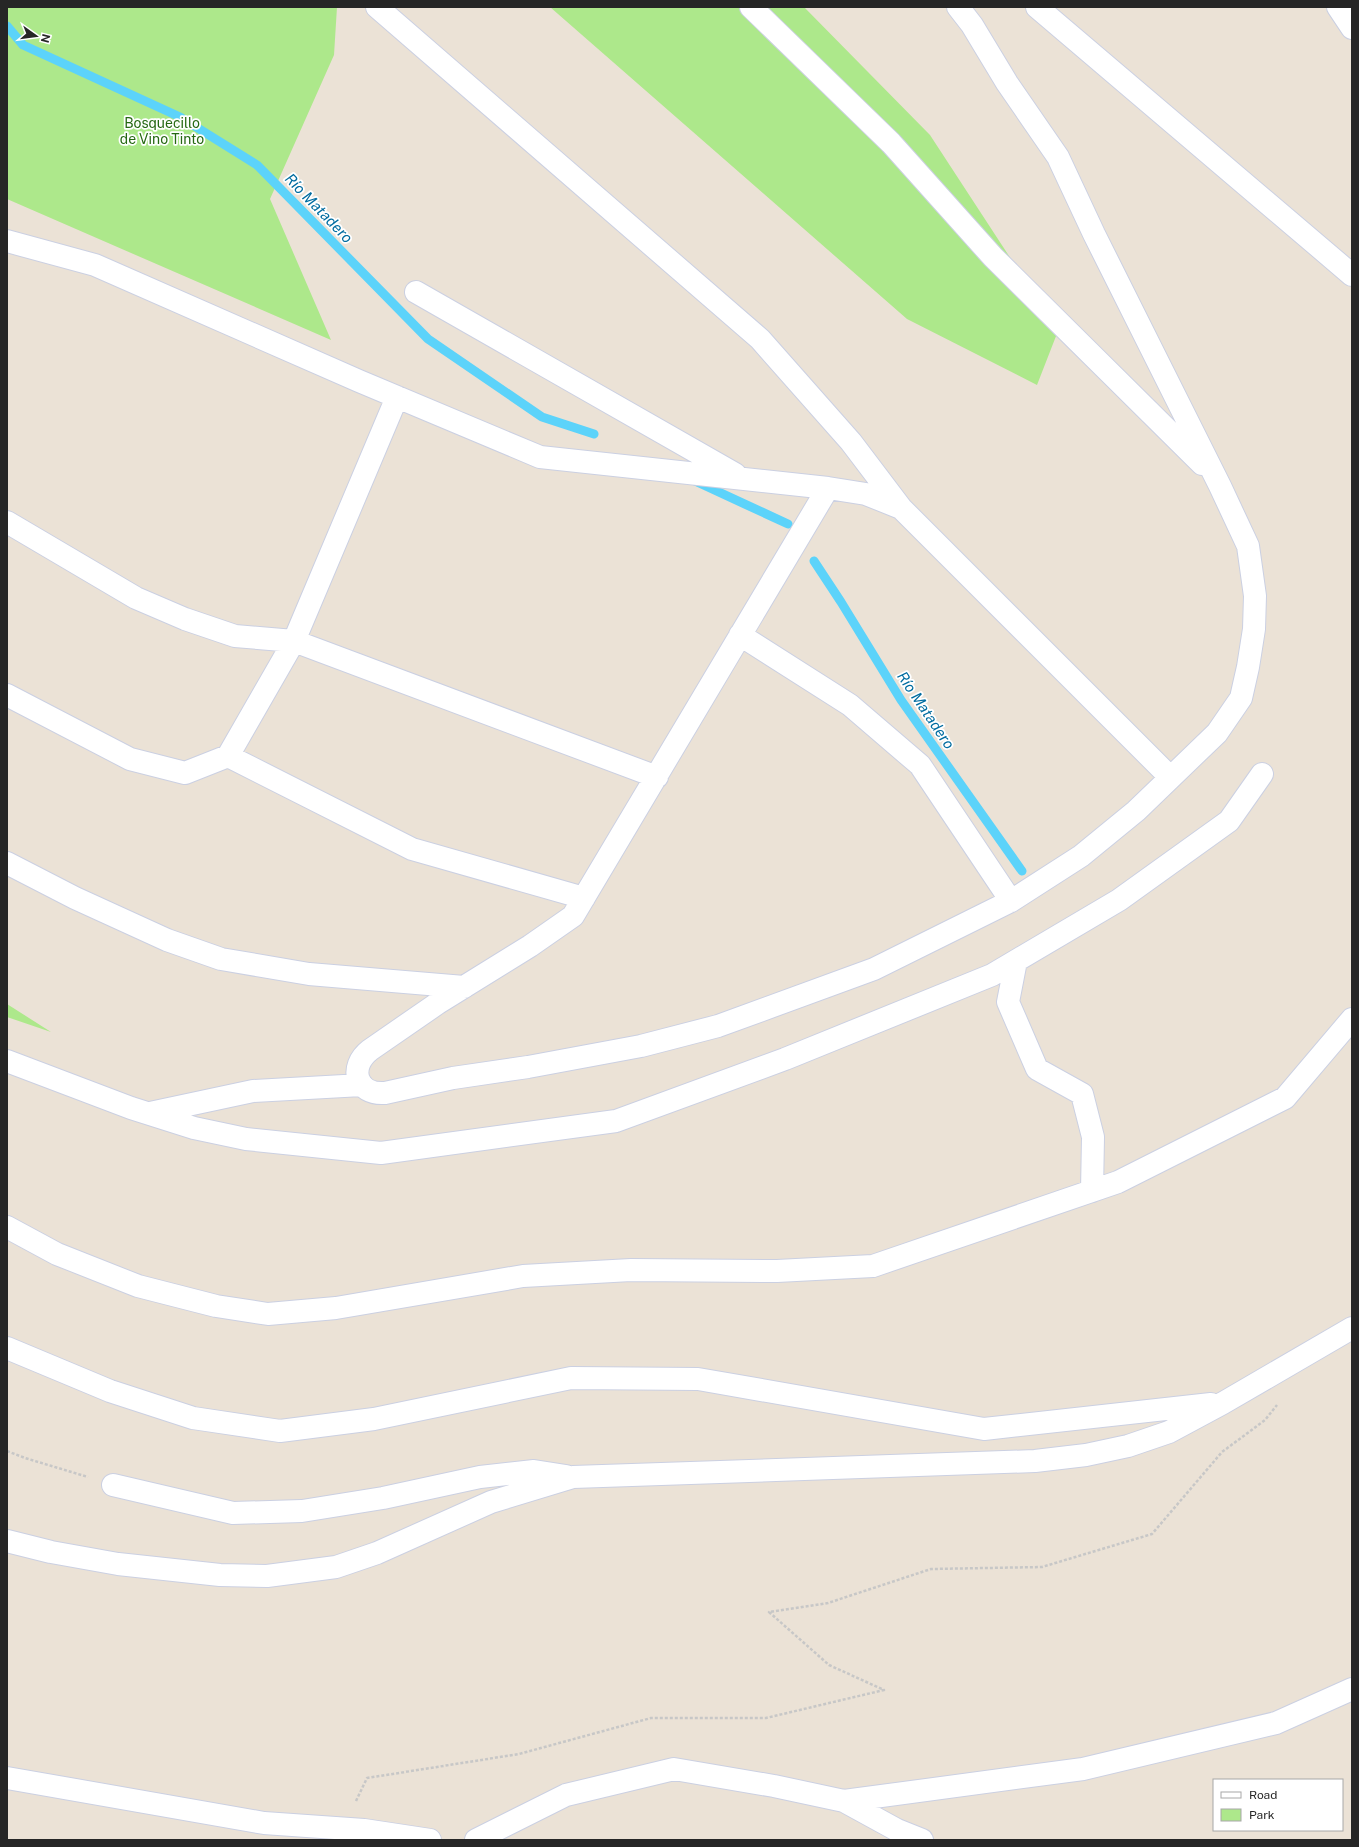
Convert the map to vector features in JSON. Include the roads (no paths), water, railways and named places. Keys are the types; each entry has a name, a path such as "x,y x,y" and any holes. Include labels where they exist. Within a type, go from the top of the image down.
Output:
{"street":[{"path":"377,7 760,339 852,442 901,508 1170,777"},
{"path":"751,7 891,143 993,257 1216,477"},
{"path":"828,488 573,916 530,946 464,987 362,1056 356,1073 362,1085 377,1094 385,1093 453,1078 528,1067 641,1046 718,1026 874,969 1011,901 1081,856 1136,811 1217,733 1240,698 1254,629 1255,596 1248,546 1216,477 1094,234 1058,156 1007,83 972,25 958,7"},
{"path":"1037,7 1352,275"},
{"path":"1338,7 1352,28"},
{"path":"7,241 95,265 397,397 540,457 828,488 866,494 901,508"},
{"path":"416,292 743,479"},
{"path":"7,695 130,759 185,773 228,756 294,641 397,397"},
{"path":"7,522 136,598 185,619 235,636 294,641 657,777"},
{"path":"740,635 850,705 920,765 1011,901"},
{"path":"228,756 412,849 584,898"},
{"path":"7,1061 25,1069 149,1114 194,1128 246,1139 381,1153 616,1121 785,1059 992,976 1119,900 1229,821 1262,774"},
{"path":"7,863 75,898 167,940 221,959 309,974 464,987"},
{"path":"1016,962 1008,1002 1036,1069 1082,1094 1092,1137 1092,1191"},
{"path":"7,1227 57,1254 138,1286 216,1306 268,1314 336,1308 523,1276 631,1270 777,1271 873,1266 1118,1182 1285,1098 1352,1019"},
{"path":"149,1114 253,1091 362,1085"},
{"path":"112,1484 233,1513 302,1511 383,1498 480,1476 534,1471 573,1477 1035,1461 1086,1455 1128,1446 1169,1432 1223,1403 1352,1328"},
{"path":"7,1348 110,1391 193,1418 280,1431 374,1419 571,1378 698,1379 984,1429 1223,1403"},
{"path":"7,1541 51,1552 118,1564 220,1575 267,1576 336,1567 377,1553 491,1502 573,1477"},
{"path":"844,1801 1083,1769 1276,1723 1352,1689"},
{"path":"476,1840 566,1796 674,1769 774,1786 844,1801 897,1830 922,1840"},
{"path":"7,1778 264,1823 364,1830 430,1840"}],"waterway":[{"name":"Río Matadero","path":"7,26 23,45 180,117 257,165 428,339 542,417 594,434"},
{"name":"Río Matadero","path":"695,481 788,524"},
{"name":"Río Matadero","path":"814,561 901,700 1022,871"}],"park label":[{"name":"Bosquecillo de Vino Tinto","path":"162,132"}]}
